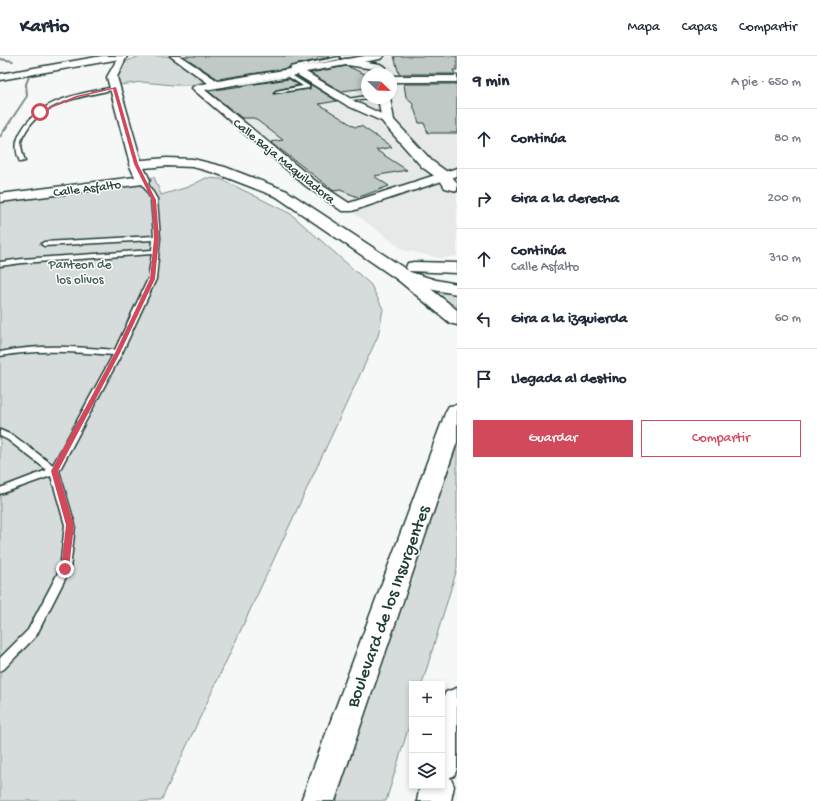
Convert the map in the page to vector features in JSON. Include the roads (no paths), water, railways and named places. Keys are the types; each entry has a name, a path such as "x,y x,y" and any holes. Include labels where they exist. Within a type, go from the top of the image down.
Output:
{"main road":[{"path":"0,73 95,56"},
{"path":"0,77 120,56"},
{"path":"342,60 380,63"},
{"path":"385,104 388,121 427,164 453,177 450,185 457,187"},
{"path":"143,180 136,164 167,162 193,163 220,170 282,194 380,259 434,285 457,289"},
{"name":"Calle Asfalto","path":"0,198 143,180"},
{"path":"409,272 457,268"},
{"path":"409,272 457,279"},
{"path":"409,272 457,319"},
{"name":"Boulevard de los Insurgentes","path":"318,801 457,411"},
{"path":"445,753 457,702"},
{"path":"434,801 436,789"}],"street":[{"path":"123,56 112,77 136,164"},
{"path":"174,56 216,84"},
{"name":"Calle Baja Maquiladora","path":"342,60 295,73 196,88 310,183 347,208 453,177"},
{"path":"295,73 343,100 388,121"},
{"path":"397,78 457,79"}],"lane":[{"path":"241,84 295,73 307,87 276,92"},
{"path":"22,161 18,147 19,137 40,112 77,97 115,88"},
{"path":"343,100 361,98"},
{"name":"Calle Asfalto","path":"54,471 118,353 152,279 157,238 154,200 143,180"},
{"path":"44,244 157,238"},
{"path":"0,264 22,261 155,252"},
{"path":"0,354 40,348 118,353"},
{"path":"0,433 11,438 54,471 70,525 65,569 32,633 0,666"},
{"path":"0,491 54,471"}],"waterway":[{"path":"0,59 13,61"},
{"path":"0,137 27,96 26,84 30,74"}],"park label":[{"name":"Panteon de los olivos","path":"80,270"}]}
